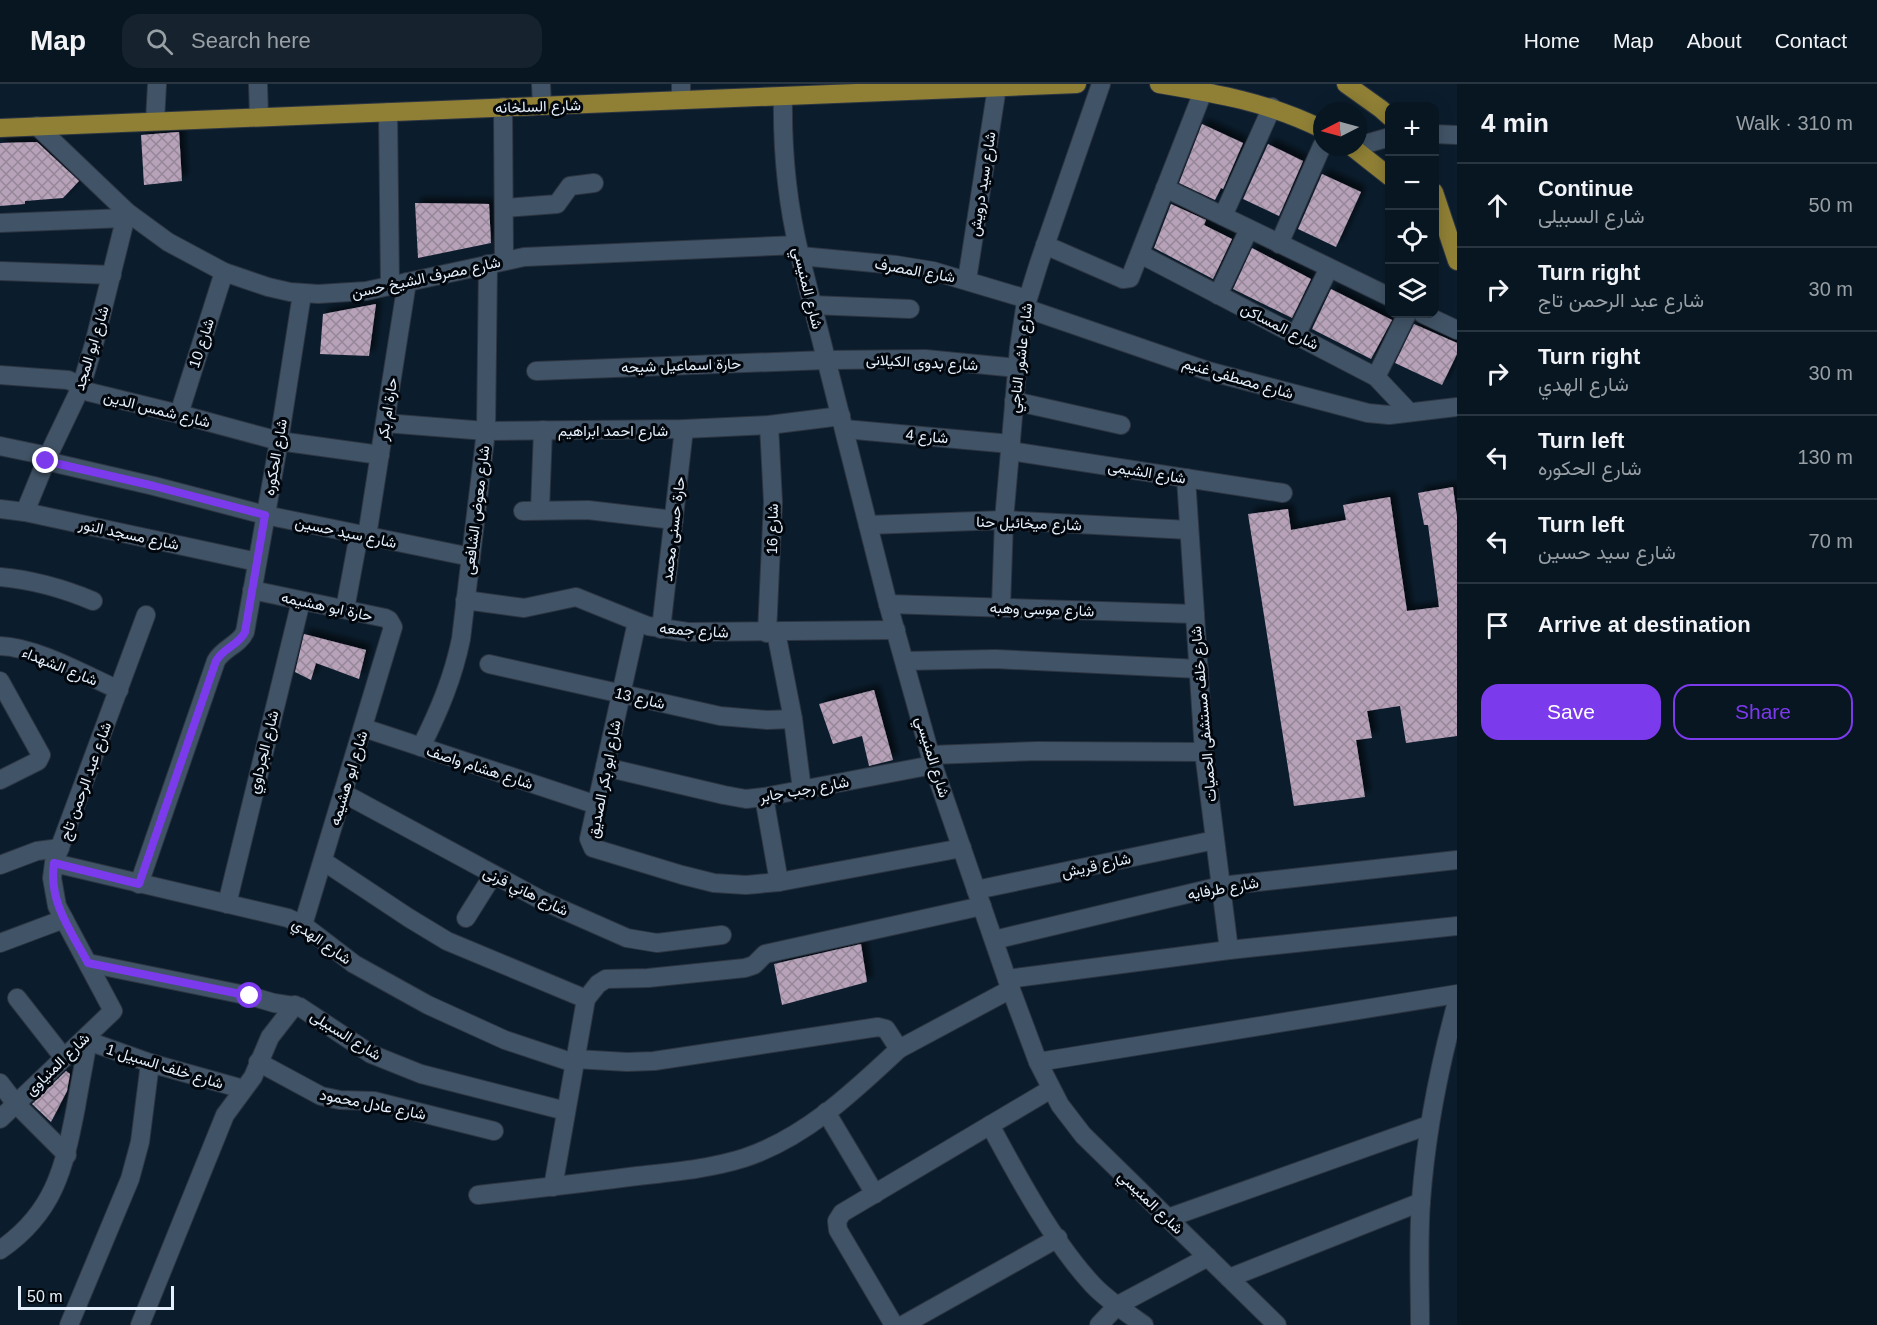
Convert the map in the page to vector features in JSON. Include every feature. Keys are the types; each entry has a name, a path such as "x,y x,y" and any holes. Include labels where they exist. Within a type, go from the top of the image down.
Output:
{"main road":[{"name":"شارع السلخانه","path":"0,128 542,106 681,92 783,96 1077,84"},
{"path":"1159,84 1204,88 1238,97 1272,107 1313,125"},
{"path":"1346,84 1385,112"},
{"path":"1364,156 1385,174"},
{"path":"1439,207 1455,256"},
{"path":"1439,233 1455,256"}],"street":[{"path":"156,122 157,84"},
{"path":"258,84 259,117"},
{"path":"541,84 542,106"},
{"name":"شارع عاشور الناجي","path":"1001,607 1004,520 1010,447 1026,303 1101,84"},
{"name":"شارع سيد درويش","path":"967,280 997,87"},
{"path":"1045,245 1125,279 1132,276 1204,88"},
{"name":"شارع المنيسي","path":"783,96 784,168 798,251 888,604 932,760 1038,1062 1051,1089 1083,1135 1277,1325"},
{"name":"شارع معوض الشافعى","path":"421,747 440,708 455,668 471,557 486,430 496,262 504,208 503,107"},
{"path":"1223,216 1272,107"},
{"name":"حارة ام بكر","path":"345,609 380,455 399,284 388,112"},
{"name":"شارع مصرف الشيخ حسن","path":"37,126 126,215 168,242 224,272 268,287 302,294 342,294 399,284 496,262 544,255 798,251"},
{"path":"1439,134 1457,135"},
{"path":"1367,143 1385,138"},
{"path":"1279,244 1318,156"},
{"path":"504,208 557,204 570,186 594,183"},
{"path":"1165,188 1385,295"},
{"path":"0,223 126,215"},
{"name":"شارع ابو المجد","path":"25,512 81,387 126,215"},
{"path":"1218,295 1249,229"},
{"name":"شارع المصرف","path":"798,251 933,271 967,280 1026,303"},
{"name":"شارع المساكن","path":"1140,254 1376,377 1409,412"},
{"path":"1296,335 1329,268"},
{"path":"0,272 112,275"},
{"name":"شارع 10","path":"178,414 224,272"},
{"name":"شارع الحكوره","path":"139,884 216,661 224,651 240,640 245,632 302,294"},
{"name":"شارع مصطفى غنيم","path":"1026,303 1208,371 1368,413 1389,415 1457,407"},
{"path":"812,304 910,309"},
{"path":"1376,377 1405,318"},
{"path":"1432,318 1457,330"},
{"name":"شارع بدوى الكيلانى","path":"826,360 925,359 1017,368"},
{"name":"حارة اسماعيل شيحه","path":"536,371 826,360"},
{"name":"شارع شمس الدين","path":"0,375 68,380 89,392 279,441 380,455"},
{"path":"1014,401 1121,425"},
{"name":"شارع احمد ابراهيم","path":"385,423 486,430 684,429 842,423"},
{"name":"شارع 4","path":"842,423 1010,447"},
{"name":"شارع 16","path":"769,425 773,502 771,633 793,719 802,790"},
{"name":"حارة حسنى محمد","path":"661,629 684,429"},
{"path":"543,430 532,510 588,510 674,520"},
{"name":"شارع سيد حسين","path":"0,446 265,515 471,557"},
{"name":"شارع الشيمى","path":"1010,447 1283,493"},
{"name":"شارع خلف مستشفى الحميات","path":"1186,478 1204,752 1229,950"},
{"name":"شارع مسجد النور","path":"0,509 25,512 257,562"},
{"name":"شارع ميخائيل حنا","path":"868,525 1004,520 1190,530"},
{"path":"0,577 27,579 61,587 93,601"},
{"name":"حارة ابو هشيمه","path":"252,590 389,620 394,631"},
{"name":"شارع جمعه","path":"465,600 524,608 576,597 637,622 661,629 688,632 896,630"},
{"name":"شارع الجرداوي","path":"227,904 301,601"},
{"name":"شارع موسى وهبه","path":"888,604 1195,614"},
{"name":"شارع عبد الرحمن تاج","path":"113,1008 57,906 52,878 57,856 146,615"},
{"name":"شارع ابو بكر الصديق","path":"637,622 589,839 596,850 714,883 746,885 779,882 962,848"},
{"name":"شارع ابو هشيمه","path":"303,926 394,631"},
{"name":"شارع الشهداء","path":"0,646 20,648 36,653 119,690"},
{"path":"904,661 995,660 1199,669"},
{"name":"شارع 13","path":"489,664 720,716 756,720 793,719"},
{"path":"0,681 41,757 38,761 0,780"},
{"name":"شارع هشام واصف","path":"364,728 597,805"},
{"name":"شارع رجب جابر","path":"605,767 746,798 802,790 932,760 1038,751 1204,752"},
{"name":"شارع هاني قرنى","path":"344,794 543,901 627,938 642,942 672,942 722,935"},
{"path":"764,797 779,882"},
{"name":"شارع قريش","path":"586,999 602,980 648,978 745,968 754,965 765,954 1215,840"},
{"name":"شارع الهدي","path":"0,866 27,854 57,856 139,884 288,918 303,926 354,964 428,1005 505,1040 575,1061 654,1061 878,1027 888,1031 899,1049"},
{"name":"شارع طرفايه","path":"994,940 1221,886 1457,860"},
{"path":"323,861 408,918 447,941 586,999 553,1186"},
{"path":"466,918 493,875"},
{"path":"0,943 64,919"},
{"path":"478,1195 706,1167 745,1158 780,1142 846,1098 899,1049 1009,984 1229,950 1457,926"},
{"name":"شارع السبيلى","path":"88,963 250,996 274,1004 295,1005 363,1049 421,1074 566,1111"},
{"path":"1038,1062 1457,994"},
{"path":"17,998 64,1058"},
{"path":"1420,1325 1421,1202 1429,1125 1445,1045 1457,1002"},
{"path":"140,1325 225,1115 253,1077 270,1037 295,1005"},
{"name":"شارع المنياوى","path":"0,1119 88,1038 113,1011 113,1008"},
{"path":"0,1250 26,1229 44,1207 57,1182 67,1155 88,1038"},
{"name":"شارع خلف السبيل 1","path":"88,1038 150,1064 243,1089"},
{"name":"شارع عادل محمود","path":"258,1062 321,1096 374,1101 494,1131"},
{"path":"69,1325 130,1179 140,1142 150,1064"},
{"path":"0,1083 16,1104 67,1155"},
{"path":"894,1325 838,1230 837,1221 842,1213 1051,1089"},
{"path":"826,1112 875,1194"},
{"path":"990,1125 1017,1175 1058,1238 1094,1286 1144,1325"},
{"path":"1168,1218 1429,1125"},
{"path":"1229,1278 1421,1202"},
{"path":"903,1325 1058,1238"},
{"path":"1099,1325 1118,1305 1208,1257"}],"building":[{"path":"1202,124 1243,143 1223,189 1221,188 1215,200 1179,183"},
{"path":"179,132 182,181 144,185 141,135"},
{"path":"37,142 79,181 63,198 25,201 25,204 0,206 0,143"},
{"path":"1268,144 1303,161 1279,216 1243,199"},
{"path":"1322,174 1361,192 1336,247 1298,229"},
{"path":"415,203 489,204 491,243 418,258"},
{"path":"1171,204 1206,220 1204,225 1232,239 1213,279 1154,248"},
{"path":"1252,248 1311,279 1292,318 1233,289"},
{"path":"1331,289 1392,320 1371,359 1312,329"},
{"path":"376,304 369,356 320,354 323,314"},
{"path":"1414,324 1457,343 1457,354 1442,385 1395,363"},
{"path":"1453,487 1457,517 1457,736 1406,743 1400,706 1367,711 1372,738 1356,740 1365,797 1294,806 1248,514 1288,509 1291,530 1346,520 1343,505 1390,497 1407,611 1439,607 1428,525 1424,525 1418,493"},
{"path":"304,634 366,650 359,679 316,663 311,680 295,672"},
{"path":"874,690 893,760 869,766 862,736 833,744 819,704"},
{"path":"861,944 867,982 782,1005 774,964"},
{"path":"66,1071 70,1074 67,1091 51,1122 32,1104"}],"route":[{"path":"46,461 265,515 245,632 240,640 224,651 216,661 139,884 54,863 52,878 57,906 88,963 250,996"}]}
